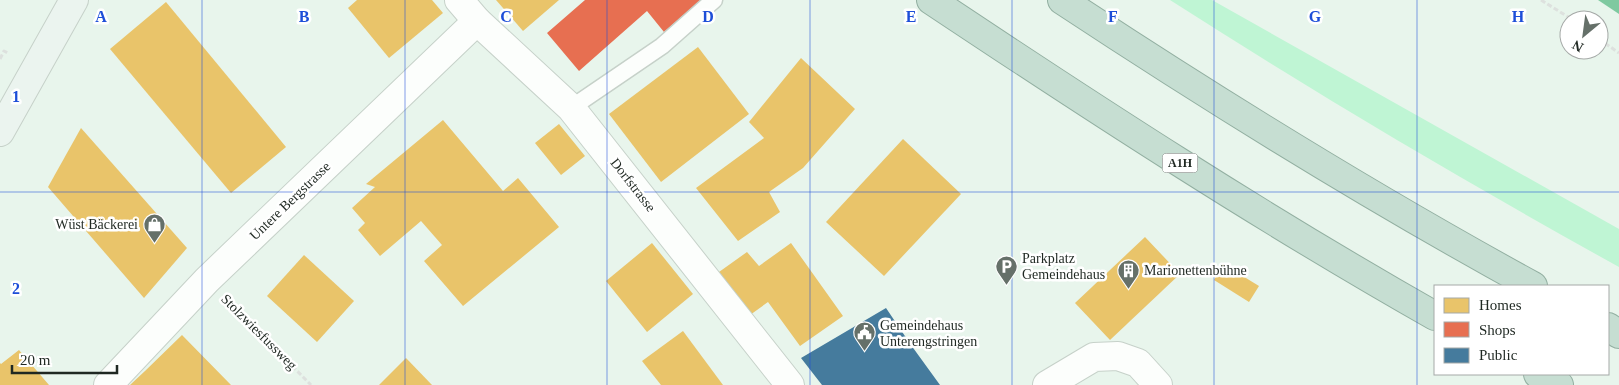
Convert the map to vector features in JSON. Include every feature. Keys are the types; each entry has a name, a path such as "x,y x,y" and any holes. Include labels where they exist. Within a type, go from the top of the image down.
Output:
{"highway":[{"name":"A1H","path":"931,0 1226,193 1434,315"},
{"path":"1062,0 1270,133 1531,285"},
{"path":"1540,375 1559,385"}],"main road":[{"path":"0,132 74,0"}],"street":[{"name":"Dorfstrasse","path":"459,0 477,21 572,108 790,385"},
{"name":"Untere Bergstrasse","path":"108,385 208,280 477,21"},
{"path":"1047,385 1094,357 1118,356 1138,363 1158,385"}],"lane":[{"path":"572,108 662,46 714,0"}],"path":[{"path":"1541,0 1559,11"},
{"name":"Stolzwiesfussweg","path":"208,280 311,385"}],"shaded area":[{"path":"1170,0 1212,0 1619,229 1619,267 1393,137 1281,70"},
{"path":"1598,0 1619,0 1619,14"}],"building: Homes":[{"path":"357,0 432,0 443,13 389,58 348,8"},
{"path":"496,0 559,0 523,31"},
{"path":"166,2 286,147 231,193 110,49"},
{"path":"698,47 749,114 661,182 609,114"},
{"path":"801,58 855,109 803,168 769,192 780,212 738,241 696,188 764,138 749,122"},
{"path":"443,120 503,191 518,178 559,227 463,306 424,261 442,245 421,221 380,256 358,230 365,223 352,208 375,187 366,184"},
{"path":"559,124 585,156 561,175 535,143"},
{"path":"81,128 187,248 144,298 48,187"},
{"path":"903,139 961,194 884,276 826,222"},
{"name":"Marionettenbühne","path":"1145,237 1180,274 1110,340 1075,303"},
{"path":"652,243 693,294 647,332 606,281"},
{"path":"791,243 843,316 800,346 768,302 750,315 719,272 747,252 759,266"},
{"path":"304,255 354,301 317,342 267,296"},
{"path":"1223,264 1259,286 1249,302 1214,280"},
{"path":"683,331 723,385 661,385 642,361"},
{"path":"182,335 231,385 130,385 145,371"},
{"path":"19,350 49,385 0,385 0,363"},
{"path":"406,358 432,385 379,385"}],"building: Shops":[{"path":"585,0 701,0 664,32 647,11 579,71 547,33"}],"building: Public":[{"name":"Gemeindehaus Unterengstringen","path":"886,308 940,385 822,385 801,358"}],"place":[{"name":"Wüst Bäckerei","path":"154,243"},
{"name":"Parkplatz Gemeindehaus","path":"1006,285"},
{"name":"Marionettenbühne","path":"1128,289"},
{"name":"Gemeindehaus Unterengstringen","path":"864,352"}]}
